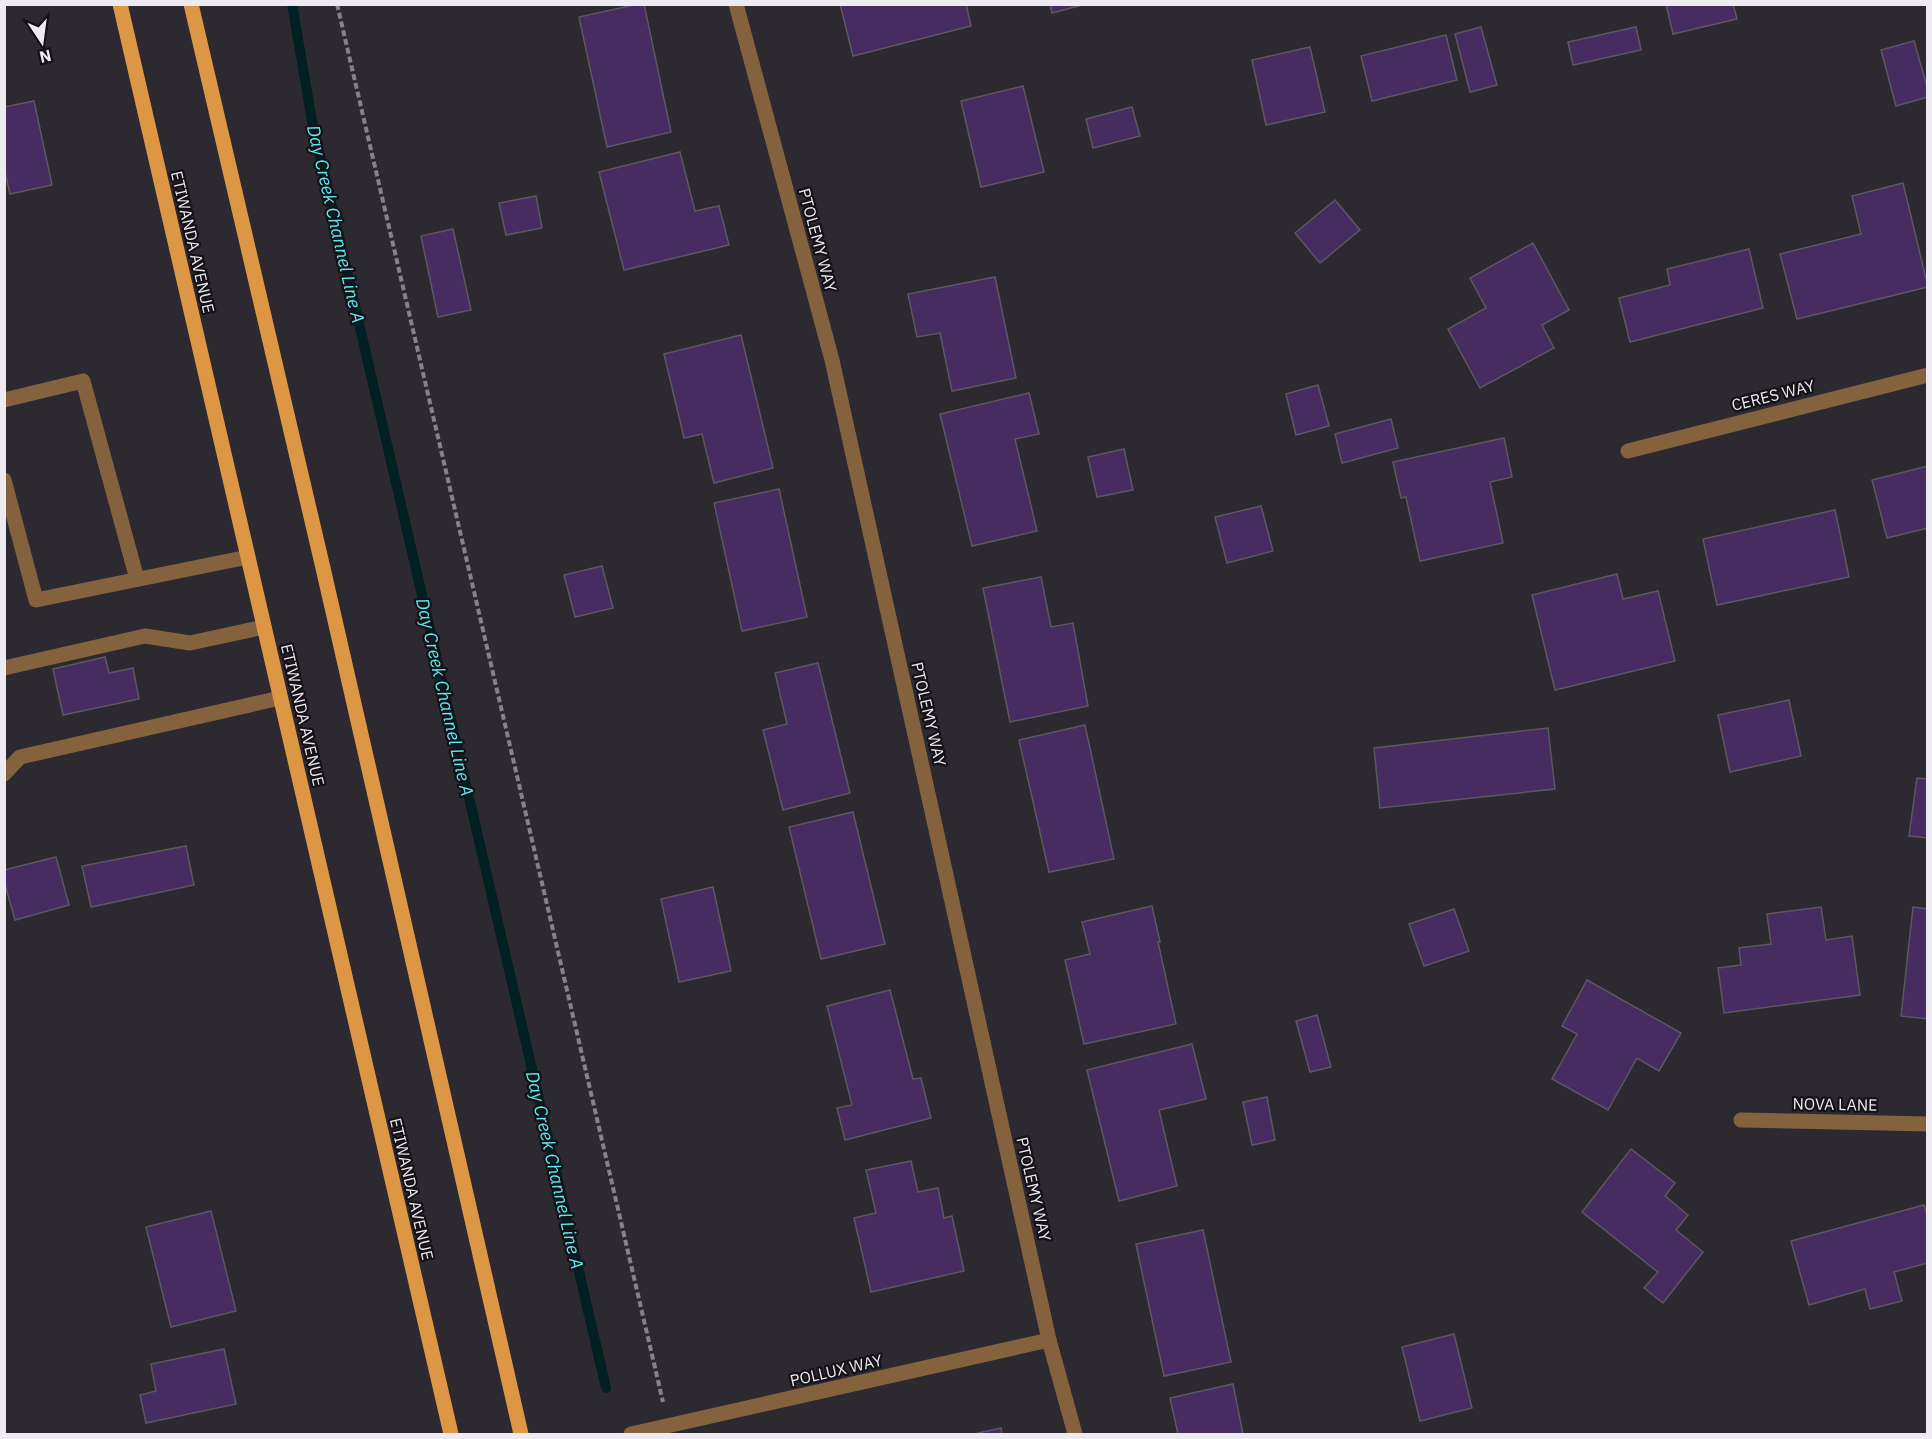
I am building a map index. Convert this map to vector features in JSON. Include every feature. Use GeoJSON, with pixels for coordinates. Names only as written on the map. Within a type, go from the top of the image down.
{"type":"FeatureCollection","features":[{"type":"Feature","properties":{"kind":"main road","name":"ETIWANDA AVENUE"},"geometry":{"type":"LineString","coordinates":[[120,4],[451,1434]]}},
{"type":"Feature","properties":{"kind":"main road"},"geometry":{"type":"LineString","coordinates":[[191,4],[521,1434]]}},
{"type":"Feature","properties":{"kind":"street","name":"PTOLEMY WAY"},"geometry":{"type":"LineString","coordinates":[[736,4],[832,360],[1049,1340],[1075,1434]]}},
{"type":"Feature","properties":{"kind":"street","name":"CERES WAY"},"geometry":{"type":"LineString","coordinates":[[1628,451],[1928,375]]}},
{"type":"Feature","properties":{"kind":"street"},"geometry":{"type":"LineString","coordinates":[[4,400],[83,381],[137,579]]}},
{"type":"Feature","properties":{"kind":"street"},"geometry":{"type":"LineString","coordinates":[[4,480],[36,600],[248,557]]}},
{"type":"Feature","properties":{"kind":"street"},"geometry":{"type":"LineString","coordinates":[[4,668],[145,636],[190,643],[264,627]]}},
{"type":"Feature","properties":{"kind":"street"},"geometry":{"type":"LineString","coordinates":[[4,774],[20,757],[280,698]]}},
{"type":"Feature","properties":{"kind":"street","name":"NOVA LANE"},"geometry":{"type":"LineString","coordinates":[[1741,1120],[1928,1124]]}},
{"type":"Feature","properties":{"kind":"street","name":"POLLUX WAY"},"geometry":{"type":"LineString","coordinates":[[631,1434],[1049,1340]]}},
{"type":"Feature","properties":{"kind":"path"},"geometry":{"type":"LineString","coordinates":[[337,4],[669,1426]]}},
{"type":"Feature","properties":{"kind":"building"},"geometry":{"type":"Polygon","coordinates":[[[644,4],[671,132],[607,147],[579,17],[644,4]]]}},
{"type":"Feature","properties":{"kind":"building"},"geometry":{"type":"Polygon","coordinates":[[[840,4],[966,4],[971,26],[853,56],[840,4]]]}},
{"type":"Feature","properties":{"kind":"building"},"geometry":{"type":"Polygon","coordinates":[[[1050,4],[1086,4],[1052,13],[1050,4]]]}},
{"type":"Feature","properties":{"kind":"building"},"geometry":{"type":"Polygon","coordinates":[[[1666,4],[1733,4],[1737,19],[1673,34],[1666,4]]]}},
{"type":"Feature","properties":{"kind":"building"},"geometry":{"type":"Polygon","coordinates":[[[1481,27],[1497,85],[1470,92],[1455,34],[1481,27]]]}},
{"type":"Feature","properties":{"kind":"building"},"geometry":{"type":"Polygon","coordinates":[[[1636,27],[1641,50],[1573,65],[1568,42],[1636,27]]]}},
{"type":"Feature","properties":{"kind":"building"},"geometry":{"type":"Polygon","coordinates":[[[1446,35],[1457,80],[1372,101],[1361,56],[1446,35]]]}},
{"type":"Feature","properties":{"kind":"building"},"geometry":{"type":"Polygon","coordinates":[[[1914,41],[1928,97],[1896,106],[1881,50],[1914,41]]]}},
{"type":"Feature","properties":{"kind":"building"},"geometry":{"type":"Polygon","coordinates":[[[1310,47],[1325,112],[1266,125],[1252,60],[1310,47]]]}},
{"type":"Feature","properties":{"kind":"building"},"geometry":{"type":"Polygon","coordinates":[[[1023,86],[1044,172],[981,187],[961,101],[1023,86]]]}},
{"type":"Feature","properties":{"kind":"building"},"geometry":{"type":"Polygon","coordinates":[[[34,101],[52,185],[10,194],[4,168],[4,107],[34,101]]]}},
{"type":"Feature","properties":{"kind":"building"},"geometry":{"type":"Polygon","coordinates":[[[1132,107],[1140,136],[1093,148],[1086,119],[1132,107]]]}},
{"type":"Feature","properties":{"kind":"building"},"geometry":{"type":"Polygon","coordinates":[[[680,152],[695,211],[719,206],[729,245],[624,270],[599,172],[680,152]]]}},
{"type":"Feature","properties":{"kind":"building"},"geometry":{"type":"Polygon","coordinates":[[[1903,183],[1928,287],[1797,319],[1780,254],[1861,234],[1852,196],[1903,183]]]}},
{"type":"Feature","properties":{"kind":"building"},"geometry":{"type":"Polygon","coordinates":[[[536,196],[542,228],[506,235],[499,203],[536,196]]]}},
{"type":"Feature","properties":{"kind":"building"},"geometry":{"type":"Polygon","coordinates":[[[1335,200],[1360,230],[1320,263],[1295,233],[1335,200]]]}},
{"type":"Feature","properties":{"kind":"building"},"geometry":{"type":"Polygon","coordinates":[[[453,229],[471,310],[438,317],[421,236],[453,229]]]}},
{"type":"Feature","properties":{"kind":"building"},"geometry":{"type":"Polygon","coordinates":[[[1533,243],[1569,310],[1542,325],[1554,348],[1480,388],[1448,329],[1486,308],[1470,278],[1533,243]]]}},
{"type":"Feature","properties":{"kind":"building"},"geometry":{"type":"Polygon","coordinates":[[[1749,249],[1763,308],[1630,342],[1619,298],[1670,285],[1667,269],[1749,249]]]}},
{"type":"Feature","properties":{"kind":"building"},"geometry":{"type":"Polygon","coordinates":[[[995,277],[1016,378],[952,391],[940,333],[917,337],[908,294],[995,277]]]}},
{"type":"Feature","properties":{"kind":"building"},"geometry":{"type":"Polygon","coordinates":[[[741,335],[773,468],[714,483],[702,434],[684,438],[664,354],[741,335]]]}},
{"type":"Feature","properties":{"kind":"building"},"geometry":{"type":"Polygon","coordinates":[[[1318,385],[1329,426],[1296,435],[1286,394],[1318,385]]]}},
{"type":"Feature","properties":{"kind":"building"},"geometry":{"type":"Polygon","coordinates":[[[1029,393],[1039,434],[1015,439],[1037,531],[972,546],[940,414],[1029,393]]]}},
{"type":"Feature","properties":{"kind":"building"},"geometry":{"type":"Polygon","coordinates":[[[1391,419],[1398,448],[1342,463],[1335,434],[1391,419]]]}},
{"type":"Feature","properties":{"kind":"building"},"geometry":{"type":"Polygon","coordinates":[[[1504,438],[1512,477],[1490,482],[1503,543],[1420,561],[1406,497],[1401,498],[1393,462],[1504,438]]]}},
{"type":"Feature","properties":{"kind":"building"},"geometry":{"type":"Polygon","coordinates":[[[1124,449],[1133,490],[1097,497],[1088,457],[1124,449]]]}},
{"type":"Feature","properties":{"kind":"building"},"geometry":{"type":"Polygon","coordinates":[[[1928,466],[1928,528],[1887,538],[1872,480],[1928,466]]]}},
{"type":"Feature","properties":{"kind":"building"},"geometry":{"type":"Polygon","coordinates":[[[779,489],[807,617],[742,631],[714,503],[779,489]]]}},
{"type":"Feature","properties":{"kind":"building"},"geometry":{"type":"Polygon","coordinates":[[[1261,506],[1273,551],[1227,563],[1215,517],[1261,506]]]}},
{"type":"Feature","properties":{"kind":"building"},"geometry":{"type":"Polygon","coordinates":[[[1835,510],[1849,577],[1717,605],[1703,539],[1835,510]]]}},
{"type":"Feature","properties":{"kind":"building"},"geometry":{"type":"Polygon","coordinates":[[[602,566],[613,608],[575,617],[564,575],[602,566]]]}},
{"type":"Feature","properties":{"kind":"building"},"geometry":{"type":"Polygon","coordinates":[[[1617,574],[1623,599],[1658,591],[1675,661],[1555,690],[1532,595],[1617,574]]]}},
{"type":"Feature","properties":{"kind":"building"},"geometry":{"type":"Polygon","coordinates":[[[1041,577],[1051,627],[1073,623],[1088,706],[1010,722],[983,588],[1041,577]]]}},
{"type":"Feature","properties":{"kind":"building"},"geometry":{"type":"Polygon","coordinates":[[[105,657],[109,673],[133,668],[139,699],[63,715],[53,669],[105,657]]]}},
{"type":"Feature","properties":{"kind":"building"},"geometry":{"type":"Polygon","coordinates":[[[818,663],[850,793],[783,810],[763,730],[787,724],[775,673],[818,663]]]}},
{"type":"Feature","properties":{"kind":"building"},"geometry":{"type":"Polygon","coordinates":[[[1789,700],[1801,756],[1730,772],[1718,715],[1789,700]]]}},
{"type":"Feature","properties":{"kind":"building"},"geometry":{"type":"Polygon","coordinates":[[[1085,725],[1114,859],[1049,872],[1019,740],[1085,725]]]}},
{"type":"Feature","properties":{"kind":"building"},"geometry":{"type":"Polygon","coordinates":[[[1548,728],[1555,789],[1380,808],[1374,748],[1548,728]]]}},
{"type":"Feature","properties":{"kind":"building"},"geometry":{"type":"Polygon","coordinates":[[[1917,778],[1928,779],[1928,838],[1909,836],[1917,778]]]}},
{"type":"Feature","properties":{"kind":"building"},"geometry":{"type":"Polygon","coordinates":[[[853,812],[885,944],[821,959],[789,827],[853,812]]]}},
{"type":"Feature","properties":{"kind":"building"},"geometry":{"type":"Polygon","coordinates":[[[186,846],[194,885],[91,907],[82,866],[186,846]]]}},
{"type":"Feature","properties":{"kind":"building"},"geometry":{"type":"Polygon","coordinates":[[[56,857],[69,905],[15,920],[4,881],[4,870],[56,857]]]}},
{"type":"Feature","properties":{"kind":"building"},"geometry":{"type":"Polygon","coordinates":[[[713,887],[731,971],[679,982],[661,899],[713,887]]]}},
{"type":"Feature","properties":{"kind":"building"},"geometry":{"type":"Polygon","coordinates":[[[1152,906],[1176,1024],[1084,1044],[1065,960],[1090,954],[1082,922],[1152,906]]]}},
{"type":"Feature","properties":{"kind":"building"},"geometry":{"type":"Polygon","coordinates":[[[1821,907],[1826,940],[1852,936],[1860,995],[1724,1013],[1718,968],[1741,965],[1739,948],[1771,944],[1767,914],[1821,907]]]}},
{"type":"Feature","properties":{"kind":"building"},"geometry":{"type":"Polygon","coordinates":[[[1913,907],[1928,909],[1928,1019],[1901,1016],[1913,907]]]}},
{"type":"Feature","properties":{"kind":"building"},"geometry":{"type":"Polygon","coordinates":[[[1454,909],[1469,951],[1424,966],[1409,924],[1454,909]]]}},
{"type":"Feature","properties":{"kind":"building"},"geometry":{"type":"Polygon","coordinates":[[[1587,980],[1681,1033],[1659,1071],[1637,1058],[1608,1110],[1552,1079],[1577,1034],[1562,1026],[1587,980]]]}},
{"type":"Feature","properties":{"kind":"building"},"geometry":{"type":"Polygon","coordinates":[[[890,990],[913,1079],[921,1078],[931,1118],[845,1140],[837,1108],[852,1105],[827,1006],[890,990]]]}},
{"type":"Feature","properties":{"kind":"building"},"geometry":{"type":"Polygon","coordinates":[[[1317,1015],[1331,1067],[1310,1072],[1296,1021],[1317,1015]]]}},
{"type":"Feature","properties":{"kind":"building"},"geometry":{"type":"Polygon","coordinates":[[[1192,1044],[1206,1099],[1159,1110],[1177,1186],[1119,1201],[1087,1070],[1192,1044]]]}},
{"type":"Feature","properties":{"kind":"building"},"geometry":{"type":"Polygon","coordinates":[[[1267,1097],[1275,1140],[1252,1145],[1243,1102],[1267,1097]]]}},
{"type":"Feature","properties":{"kind":"building"},"geometry":{"type":"Polygon","coordinates":[[[1631,1149],[1675,1183],[1665,1196],[1688,1215],[1676,1230],[1703,1252],[1663,1303],[1644,1288],[1658,1272],[1582,1212],[1631,1149]]]}},
{"type":"Feature","properties":{"kind":"building"},"geometry":{"type":"Polygon","coordinates":[[[911,1161],[918,1192],[938,1188],[944,1218],[952,1216],[964,1271],[871,1292],[854,1218],[876,1213],[866,1170],[911,1161]]]}},
{"type":"Feature","properties":{"kind":"building"},"geometry":{"type":"Polygon","coordinates":[[[1924,1205],[1928,1218],[1928,1263],[1894,1272],[1902,1301],[1870,1309],[1865,1289],[1809,1305],[1791,1241],[1924,1205]]]}},
{"type":"Feature","properties":{"kind":"building"},"geometry":{"type":"Polygon","coordinates":[[[211,1211],[236,1311],[171,1327],[146,1227],[211,1211]]]}},
{"type":"Feature","properties":{"kind":"building"},"geometry":{"type":"Polygon","coordinates":[[[1203,1230],[1231,1362],[1164,1376],[1136,1244],[1203,1230]]]}},
{"type":"Feature","properties":{"kind":"building"},"geometry":{"type":"Polygon","coordinates":[[[1454,1334],[1472,1408],[1420,1421],[1402,1347],[1454,1334]]]}},
{"type":"Feature","properties":{"kind":"building"},"geometry":{"type":"Polygon","coordinates":[[[224,1349],[236,1404],[146,1423],[140,1395],[156,1391],[151,1364],[224,1349]]]}},
{"type":"Feature","properties":{"kind":"building"},"geometry":{"type":"Polygon","coordinates":[[[1233,1384],[1243,1434],[1178,1434],[1170,1398],[1233,1384]]]}},
{"type":"Feature","properties":{"kind":"building"},"geometry":{"type":"Polygon","coordinates":[[[1001,1428],[1002,1434],[974,1434],[1001,1428]]]}},
{"type":"Feature","properties":{"kind":"waterway","name":"Day Creek Channel Line A"},"geometry":{"type":"LineString","coordinates":[[292,4],[312,121],[606,1388]]}}]}
